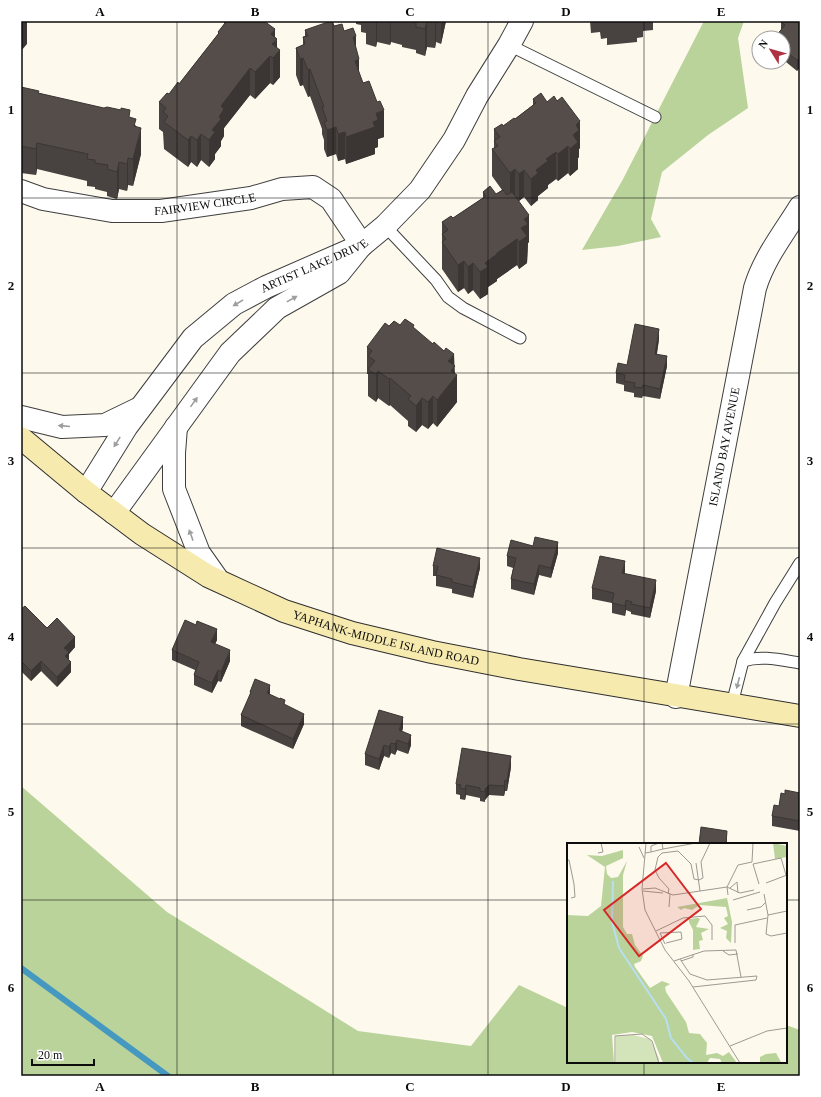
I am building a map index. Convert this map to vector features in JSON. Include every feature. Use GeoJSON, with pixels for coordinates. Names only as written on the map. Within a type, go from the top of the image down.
{"type":"FeatureCollection","features":[{"type":"Feature","properties":{"kind":"main road","name":"YAPHANK-MIDDLE ISLAND ROAD"},"geometry":{"type":"LineString","coordinates":[[21,438],[86,492],[142,534],[208,576],[284,611],[352,633],[432,652],[519,670],[732,704],[762,711],[800,716]]}},
{"type":"Feature","properties":{"kind":"street","name":"ARTIST LAKE DRIVE"},"geometry":{"type":"LineString","coordinates":[[86,492],[127,426],[193,338],[234,304],[266,287],[362,245],[385,226],[420,190],[454,140],[477,96],[510,45],[522,21]]}},
{"type":"Feature","properties":{"kind":"street","name":"FAIRVIEW CIRCLE"},"geometry":{"type":"LineString","coordinates":[[21,191],[43,200],[112,211],[161,211],[251,198],[282,189],[313,188],[331,199],[362,245]]}},
{"type":"Feature","properties":{"kind":"street","name":"ISLAND BAY AVENUE"},"geometry":{"type":"LineString","coordinates":[[676,696],[755,288],[759,273],[800,207]]}},
{"type":"Feature","properties":{"kind":"street"},"geometry":{"type":"LineString","coordinates":[[114,513],[230,353],[277,308],[339,273],[362,245]]}},
{"type":"Feature","properties":{"kind":"street"},"geometry":{"type":"LineString","coordinates":[[21,417],[62,427],[105,425],[140,408]]}},
{"type":"Feature","properties":{"kind":"street"},"geometry":{"type":"LineString","coordinates":[[176,427],[174,489],[199,553],[218,580]]}},
{"type":"Feature","properties":{"kind":"lane"},"geometry":{"type":"LineString","coordinates":[[510,45],[655,116]]}},
{"type":"Feature","properties":{"kind":"lane"},"geometry":{"type":"LineString","coordinates":[[385,226],[436,280],[448,297],[463,308],[520,338]]}},
{"type":"Feature","properties":{"kind":"lane"},"geometry":{"type":"LineString","coordinates":[[732,704],[743,661],[800,563]]}},
{"type":"Feature","properties":{"kind":"lane"},"geometry":{"type":"LineString","coordinates":[[743,661],[753,658],[778,659],[800,664]]}},
{"type":"Feature","properties":{"kind":"green space"},"geometry":{"type":"Polygon","coordinates":[[[704,21],[744,21],[738,38],[748,108],[708,135],[662,172],[651,219],[661,237],[618,246],[582,250],[622,181],[704,21]]]}},
{"type":"Feature","properties":{"kind":"green space"},"geometry":{"type":"Polygon","coordinates":[[[21,786],[167,912],[358,1031],[471,1046],[519,985],[567,1008],[567,1063],[787,1063],[787,1025],[800,1030],[800,1076],[21,1076],[21,786]]]}},
{"type":"Feature","properties":{"kind":"building"},"geometry":{"type":"Polygon","coordinates":[[[225,21],[264,21],[275,29],[271,34],[277,39],[272,44],[280,50],[273,58],[270,56],[255,72],[250,68],[221,106],[224,109],[219,117],[221,119],[212,130],[215,132],[209,140],[201,134],[197,140],[191,136],[188,140],[164,122],[168,116],[163,112],[166,108],[159,102],[167,93],[169,94],[178,82],[179,84],[219,33],[218,32],[226,22],[225,21]]]}},
{"type":"Feature","properties":{"kind":"building"},"geometry":{"type":"Polygon","coordinates":[[[331,21],[334,26],[342,24],[344,31],[353,28],[356,36],[353,37],[359,59],[355,61],[363,83],[369,81],[377,102],[380,101],[384,110],[376,113],[378,120],[373,122],[375,127],[346,137],[345,132],[338,134],[336,127],[327,130],[324,122],[327,121],[322,107],[324,107],[310,69],[308,70],[303,58],[300,59],[296,48],[305,44],[303,37],[308,36],[305,30],[331,21]]]}},
{"type":"Feature","properties":{"kind":"building"},"geometry":{"type":"Polygon","coordinates":[[[405,21],[427,21],[425,29],[416,27],[416,23],[405,21]]]}},
{"type":"Feature","properties":{"kind":"building"},"geometry":{"type":"Polygon","coordinates":[[[800,21],[800,57],[797,60],[791,56],[791,30],[781,30],[785,25],[781,22],[800,21]]]}},
{"type":"Feature","properties":{"kind":"building"},"geometry":{"type":"Polygon","coordinates":[[[21,87],[39,91],[38,93],[104,108],[107,107],[121,110],[121,108],[130,110],[129,117],[136,119],[134,126],[141,128],[133,159],[128,158],[127,164],[119,162],[117,172],[107,169],[108,165],[95,163],[95,160],[87,159],[88,154],[37,143],[36,149],[21,146],[21,87]]]}},
{"type":"Feature","properties":{"kind":"building"},"geometry":{"type":"Polygon","coordinates":[[[541,93],[547,102],[554,96],[557,101],[562,97],[580,121],[576,125],[579,130],[573,135],[578,142],[570,149],[568,146],[558,154],[556,152],[546,159],[548,161],[536,170],[538,173],[531,179],[524,170],[519,174],[515,169],[510,173],[492,149],[498,146],[494,141],[500,137],[494,129],[502,124],[503,126],[514,118],[515,119],[536,103],[533,99],[541,93]]]}},
{"type":"Feature","properties":{"kind":"building"},"geometry":{"type":"Polygon","coordinates":[[[490,186],[496,194],[503,190],[507,195],[512,192],[529,215],[524,219],[528,224],[521,228],[527,236],[519,242],[517,239],[497,253],[485,263],[488,267],[480,272],[473,263],[468,267],[464,261],[458,265],[442,242],[446,239],[442,234],[448,230],[442,222],[451,216],[453,218],[486,196],[483,192],[490,186]]]}},
{"type":"Feature","properties":{"kind":"building"},"geometry":{"type":"Polygon","coordinates":[[[405,319],[414,325],[413,327],[433,344],[434,342],[444,351],[446,348],[454,354],[448,361],[455,366],[451,371],[457,375],[437,400],[433,396],[428,402],[422,398],[416,406],[408,399],[411,396],[390,378],[389,379],[378,371],[376,375],[368,369],[375,361],[368,356],[372,351],[367,347],[385,323],[389,326],[394,321],[400,325],[405,319]]]}},
{"type":"Feature","properties":{"kind":"building"},"geometry":{"type":"Polygon","coordinates":[[[635,324],[659,329],[655,354],[667,356],[660,389],[643,385],[642,388],[634,387],[635,383],[624,381],[625,375],[616,373],[618,363],[627,365],[635,324]]]}},
{"type":"Feature","properties":{"kind":"building"},"geometry":{"type":"Polygon","coordinates":[[[535,537],[558,542],[551,568],[539,565],[534,584],[511,579],[516,558],[507,556],[511,540],[533,546],[535,537]]]}},
{"type":"Feature","properties":{"kind":"building"},"geometry":{"type":"Polygon","coordinates":[[[437,548],[480,558],[473,587],[452,582],[452,579],[436,575],[438,566],[433,566],[437,548]]]}},
{"type":"Feature","properties":{"kind":"building"},"geometry":{"type":"Polygon","coordinates":[[[600,556],[625,561],[622,573],[656,580],[650,608],[631,604],[632,602],[626,600],[625,606],[612,603],[614,593],[592,588],[600,556]]]}},
{"type":"Feature","properties":{"kind":"building"},"geometry":{"type":"Polygon","coordinates":[[[25,606],[47,628],[57,618],[75,637],[64,648],[69,652],[65,656],[71,662],[57,677],[41,661],[31,671],[21,661],[21,609],[25,606]]]}},
{"type":"Feature","properties":{"kind":"building"},"geometry":{"type":"Polygon","coordinates":[[[185,620],[196,625],[197,621],[217,629],[211,642],[230,650],[221,672],[218,670],[212,683],[194,675],[199,662],[172,650],[185,620]]]}},
{"type":"Feature","properties":{"kind":"building"},"geometry":{"type":"Polygon","coordinates":[[[255,679],[270,685],[267,693],[285,700],[284,704],[304,714],[293,739],[241,715],[255,679]]]}},
{"type":"Feature","properties":{"kind":"building"},"geometry":{"type":"Polygon","coordinates":[[[379,710],[403,717],[399,730],[411,735],[408,744],[397,740],[395,744],[391,743],[389,747],[384,745],[379,759],[365,754],[379,710]]]}},
{"type":"Feature","properties":{"kind":"building"},"geometry":{"type":"Polygon","coordinates":[[[462,748],[511,756],[507,781],[505,780],[504,786],[489,785],[485,789],[485,792],[480,791],[480,788],[466,785],[465,789],[460,788],[461,785],[456,784],[462,748]]]}},
{"type":"Feature","properties":{"kind":"building"},"geometry":{"type":"Polygon","coordinates":[[[785,790],[800,793],[800,821],[772,816],[774,805],[779,806],[781,793],[785,794],[785,790]]]}},
{"type":"Feature","properties":{"kind":"building"},"geometry":{"type":"Polygon","coordinates":[[[701,827],[727,831],[726,843],[699,843],[701,827]]]}},
{"type":"Feature","properties":{"kind":"waterway"},"geometry":{"type":"LineString","coordinates":[[21,968],[168,1076]]}}]}
